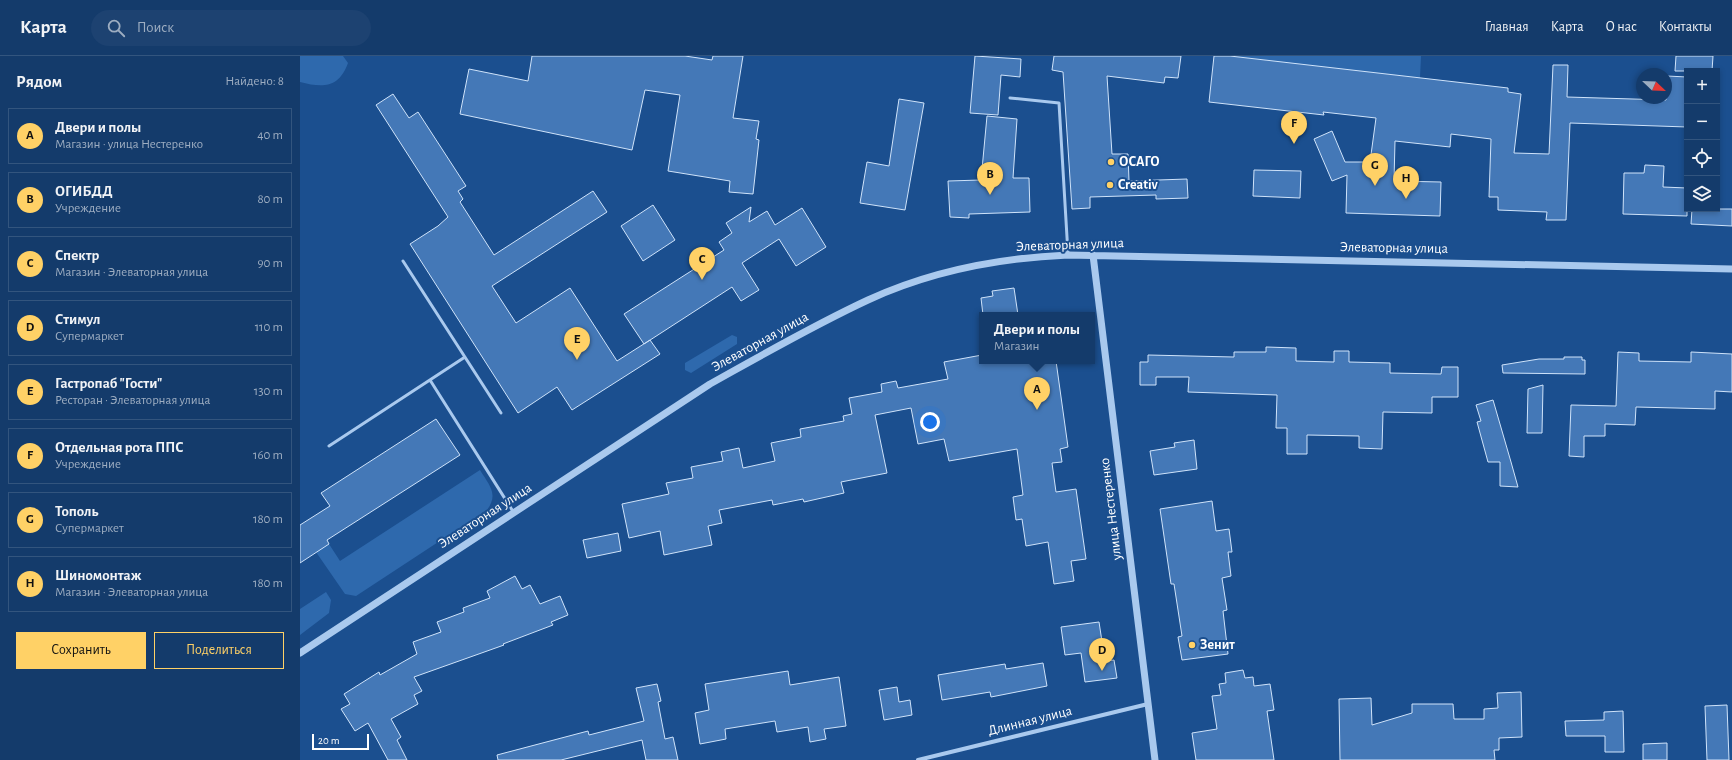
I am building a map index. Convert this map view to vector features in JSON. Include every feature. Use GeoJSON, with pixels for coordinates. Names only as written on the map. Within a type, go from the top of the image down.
{"type":"FeatureCollection","features":[{"type":"Feature","properties":{"kind":"street","name":"Элеваторная улица"},"geometry":{"type":"LineString","coordinates":[[300,653],[710,384],[761,355],[869,299],[942,273],[1015,259],[1068,255],[1732,270]]}},
{"type":"Feature","properties":{"kind":"street","name":"улица Нестеренко"},"geometry":{"type":"LineString","coordinates":[[1093,255],[1155,760]]}},
{"type":"Feature","properties":{"kind":"street","name":"Длинная улица"},"geometry":{"type":"LineString","coordinates":[[918,760],[1148,704]]}},
{"type":"Feature","properties":{"kind":"lane"},"geometry":{"type":"LineString","coordinates":[[1010,98],[1059,103],[1068,255]]}},
{"type":"Feature","properties":{"kind":"lane"},"geometry":{"type":"LineString","coordinates":[[403,261],[501,412]]}},
{"type":"Feature","properties":{"kind":"lane"},"geometry":{"type":"LineString","coordinates":[[329,446],[465,357]]}},
{"type":"Feature","properties":{"kind":"lane"},"geometry":{"type":"LineString","coordinates":[[430,380],[514,513]]}},
{"type":"Feature","properties":{"kind":"shaded area"},"geometry":{"type":"Polygon","coordinates":[[[300,56],[343,56],[348,63],[340,77],[335,82],[323,85],[308,84],[300,82],[300,56]]]}},
{"type":"Feature","properties":{"kind":"shaded area"},"geometry":{"type":"Polygon","coordinates":[[[1230,56],[1421,56],[1420,78],[1230,56]]]}},
{"type":"Feature","properties":{"kind":"shaded area"},"geometry":{"type":"Polygon","coordinates":[[[732,335],[737,337],[737,344],[691,373],[685,370],[685,363],[732,335]]]}},
{"type":"Feature","properties":{"kind":"shaded area"},"geometry":{"type":"Polygon","coordinates":[[[480,470],[489,485],[492,494],[491,504],[487,510],[356,596],[345,594],[316,552],[329,544],[340,561],[480,470]]]}},
{"type":"Feature","properties":{"kind":"shaded area"},"geometry":{"type":"Polygon","coordinates":[[[326,592],[331,600],[329,613],[300,635],[300,609],[326,592]]]}},
{"type":"Feature","properties":{"kind":"building"},"geometry":{"type":"Polygon","coordinates":[[[532,56],[685,56],[712,60],[713,56],[743,56],[733,118],[759,121],[756,139],[759,140],[753,194],[729,192],[730,181],[668,171],[680,95],[645,90],[632,150],[460,114],[469,69],[528,81],[532,56]]]}},
{"type":"Feature","properties":{"kind":"building"},"geometry":{"type":"Polygon","coordinates":[[[975,56],[1021,59],[1020,77],[1001,75],[998,115],[970,113],[975,56]]]}},
{"type":"Feature","properties":{"kind":"building"},"geometry":{"type":"Polygon","coordinates":[[[1054,56],[1181,56],[1178,78],[1165,77],[1164,83],[1107,76],[1112,154],[1128,154],[1129,181],[1187,179],[1188,198],[1156,199],[1156,195],[1090,197],[1090,208],[1072,209],[1063,72],[1052,70],[1054,56]]]}},
{"type":"Feature","properties":{"kind":"building"},"geometry":{"type":"Polygon","coordinates":[[[1214,56],[1230,56],[1508,88],[1508,92],[1521,94],[1514,153],[1549,154],[1553,65],[1568,65],[1567,97],[1636,99],[1636,104],[1672,104],[1672,76],[1684,77],[1684,127],[1570,123],[1566,220],[1546,220],[1547,212],[1498,210],[1498,197],[1489,197],[1491,139],[1451,134],[1450,147],[1395,141],[1394,181],[1441,182],[1440,216],[1346,213],[1347,175],[1332,181],[1314,139],[1332,131],[1345,162],[1370,162],[1376,118],[1323,112],[1324,115],[1209,102],[1214,56]]]}},
{"type":"Feature","properties":{"kind":"building"},"geometry":{"type":"Polygon","coordinates":[[[1676,56],[1713,56],[1712,68],[1684,68],[1684,71],[1675,71],[1676,56]]]}},
{"type":"Feature","properties":{"kind":"building"},"geometry":{"type":"Polygon","coordinates":[[[393,94],[409,118],[418,112],[466,186],[458,191],[463,199],[460,202],[494,255],[593,191],[607,212],[492,286],[516,323],[570,288],[617,361],[650,340],[660,354],[572,410],[557,387],[518,413],[410,244],[438,226],[448,217],[376,105],[393,94]]]}},
{"type":"Feature","properties":{"kind":"building"},"geometry":{"type":"Polygon","coordinates":[[[899,99],[924,103],[905,210],[860,203],[867,162],[889,166],[899,99]]]}},
{"type":"Feature","properties":{"kind":"building"},"geometry":{"type":"Polygon","coordinates":[[[987,116],[1017,119],[1013,178],[1029,178],[1030,212],[969,214],[969,218],[950,217],[948,181],[981,180],[987,116]]]}},
{"type":"Feature","properties":{"kind":"building"},"geometry":{"type":"Polygon","coordinates":[[[1645,165],[1664,166],[1663,187],[1684,188],[1684,212],[1687,212],[1687,216],[1623,214],[1624,173],[1644,173],[1645,165]]]}},
{"type":"Feature","properties":{"kind":"building"},"geometry":{"type":"Polygon","coordinates":[[[1254,170],[1301,171],[1300,198],[1253,196],[1254,170]]]}},
{"type":"Feature","properties":{"kind":"building"},"geometry":{"type":"Polygon","coordinates":[[[653,205],[675,240],[643,261],[621,226],[653,205]]]}},
{"type":"Feature","properties":{"kind":"building"},"geometry":{"type":"Polygon","coordinates":[[[751,207],[749,222],[767,211],[775,225],[802,208],[826,247],[796,266],[779,239],[742,263],[759,290],[741,301],[732,287],[644,344],[624,314],[724,250],[719,242],[732,233],[726,223],[751,207]]]}},
{"type":"Feature","properties":{"kind":"building"},"geometry":{"type":"Polygon","coordinates":[[[1720,209],[1732,209],[1732,226],[1691,224],[1692,212],[1720,212],[1720,209]]]}},
{"type":"Feature","properties":{"kind":"building"},"geometry":{"type":"Polygon","coordinates":[[[1014,288],[1018,312],[983,312],[981,298],[993,296],[992,291],[1014,288]]]}},
{"type":"Feature","properties":{"kind":"building"},"geometry":{"type":"Polygon","coordinates":[[[1266,347],[1296,348],[1296,361],[1334,362],[1334,351],[1349,351],[1349,362],[1390,363],[1390,373],[1441,374],[1442,367],[1458,367],[1458,397],[1432,397],[1432,413],[1383,412],[1382,449],[1359,448],[1359,436],[1307,435],[1307,454],[1287,454],[1287,428],[1276,428],[1277,395],[1188,392],[1189,377],[1156,377],[1156,385],[1140,385],[1140,362],[1148,362],[1148,355],[1234,357],[1234,352],[1266,352],[1266,347]]]}},
{"type":"Feature","properties":{"kind":"building"},"geometry":{"type":"Polygon","coordinates":[[[1618,352],[1639,353],[1639,361],[1691,362],[1691,352],[1732,354],[1732,392],[1715,391],[1715,409],[1636,407],[1635,425],[1605,424],[1605,436],[1584,436],[1584,457],[1569,456],[1571,405],[1616,406],[1618,352]]]}},
{"type":"Feature","properties":{"kind":"building"},"geometry":{"type":"Polygon","coordinates":[[[979,356],[979,364],[1056,364],[1068,447],[1060,449],[1062,462],[1052,463],[1056,492],[1076,489],[1086,559],[1071,561],[1074,581],[1054,584],[1048,542],[1026,546],[1022,519],[1016,520],[1013,497],[1023,495],[1017,449],[949,461],[944,439],[918,444],[911,408],[875,415],[887,473],[841,482],[844,493],[804,502],[803,499],[773,505],[772,500],[719,510],[722,523],[708,526],[712,545],[664,555],[660,531],[629,538],[622,504],[669,494],[666,483],[693,478],[691,467],[723,461],[721,452],[739,448],[743,468],[775,461],[771,443],[801,437],[800,429],[844,421],[843,416],[852,414],[849,398],[882,392],[881,384],[896,381],[898,388],[948,379],[944,362],[979,356]]]}},
{"type":"Feature","properties":{"kind":"building"},"geometry":{"type":"Polygon","coordinates":[[[1564,357],[1582,357],[1582,360],[1585,360],[1585,374],[1503,373],[1502,365],[1539,359],[1564,359],[1564,357]]]}},
{"type":"Feature","properties":{"kind":"building"},"geometry":{"type":"Polygon","coordinates":[[[1543,385],[1542,433],[1527,433],[1528,389],[1543,385]]]}},
{"type":"Feature","properties":{"kind":"building"},"geometry":{"type":"Polygon","coordinates":[[[1493,400],[1518,487],[1500,486],[1500,462],[1488,462],[1477,422],[1481,421],[1476,405],[1493,400]]]}},
{"type":"Feature","properties":{"kind":"building"},"geometry":{"type":"Polygon","coordinates":[[[436,419],[460,455],[327,540],[329,544],[300,563],[300,525],[330,506],[321,493],[436,419]]]}},
{"type":"Feature","properties":{"kind":"building"},"geometry":{"type":"Polygon","coordinates":[[[1194,440],[1197,469],[1154,475],[1150,451],[1175,447],[1174,443],[1194,440]]]}},
{"type":"Feature","properties":{"kind":"building"},"geometry":{"type":"Polygon","coordinates":[[[1212,501],[1216,531],[1229,529],[1232,552],[1228,552],[1231,576],[1222,578],[1227,610],[1223,611],[1228,654],[1182,660],[1178,637],[1182,636],[1174,584],[1171,584],[1160,509],[1212,501]]]}},
{"type":"Feature","properties":{"kind":"building"},"geometry":{"type":"Polygon","coordinates":[[[618,533],[621,551],[587,558],[583,540],[618,533]]]}},
{"type":"Feature","properties":{"kind":"building"},"geometry":{"type":"Polygon","coordinates":[[[515,576],[522,589],[530,585],[540,604],[560,596],[568,615],[551,622],[553,625],[503,644],[504,645],[414,677],[422,691],[414,695],[418,704],[391,719],[401,737],[397,740],[407,760],[388,760],[368,723],[355,731],[341,709],[350,704],[344,694],[379,672],[380,675],[417,654],[413,642],[441,632],[437,622],[464,612],[463,608],[490,598],[487,591],[515,576]]]}},
{"type":"Feature","properties":{"kind":"building"},"geometry":{"type":"Polygon","coordinates":[[[1099,622],[1105,661],[1114,660],[1117,678],[1085,682],[1081,653],[1065,655],[1061,627],[1099,622]]]}},
{"type":"Feature","properties":{"kind":"building"},"geometry":{"type":"Polygon","coordinates":[[[1043,663],[1047,686],[991,697],[990,692],[942,700],[938,675],[1005,664],[1006,669],[1043,663]]]}},
{"type":"Feature","properties":{"kind":"building"},"geometry":{"type":"Polygon","coordinates":[[[1243,670],[1245,678],[1253,677],[1254,686],[1270,684],[1274,710],[1267,711],[1274,760],[1196,760],[1192,733],[1217,729],[1212,696],[1221,695],[1219,684],[1226,683],[1225,673],[1243,670]]]}},
{"type":"Feature","properties":{"kind":"building"},"geometry":{"type":"Polygon","coordinates":[[[788,671],[790,685],[839,677],[846,726],[824,729],[826,739],[810,742],[808,727],[777,732],[775,721],[725,729],[726,739],[700,744],[695,713],[709,710],[705,684],[788,671]]]}},
{"type":"Feature","properties":{"kind":"building"},"geometry":{"type":"Polygon","coordinates":[[[657,684],[661,701],[658,702],[665,739],[673,737],[678,760],[646,760],[642,740],[561,760],[498,760],[497,755],[588,731],[589,735],[644,721],[636,688],[657,684]]]}},
{"type":"Feature","properties":{"kind":"building"},"geometry":{"type":"Polygon","coordinates":[[[897,687],[899,702],[910,700],[912,715],[884,720],[879,690],[897,687]]]}},
{"type":"Feature","properties":{"kind":"building"},"geometry":{"type":"Polygon","coordinates":[[[1521,692],[1522,737],[1499,738],[1499,750],[1494,750],[1495,760],[1340,760],[1339,699],[1371,698],[1372,725],[1412,713],[1412,704],[1453,704],[1454,719],[1484,719],[1484,709],[1498,708],[1497,693],[1521,692]]]}},
{"type":"Feature","properties":{"kind":"building"},"geometry":{"type":"Polygon","coordinates":[[[1727,705],[1729,760],[1707,760],[1705,706],[1727,705]]]}},
{"type":"Feature","properties":{"kind":"building"},"geometry":{"type":"Polygon","coordinates":[[[1623,711],[1624,752],[1605,752],[1605,736],[1566,736],[1565,721],[1604,720],[1604,712],[1623,711]]]}},
{"type":"Feature","properties":{"kind":"building"},"geometry":{"type":"Polygon","coordinates":[[[1667,743],[1667,760],[1643,760],[1643,744],[1667,743]]]}},
{"type":"Feature","properties":{"kind":"place","name":"Отдельная рота ППС"},"geometry":{"type":"Point","coordinates":[1294,144]}},
{"type":"Feature","properties":{"kind":"place","name":"ОСАГО"},"geometry":{"type":"Point","coordinates":[1111,162]}},
{"type":"Feature","properties":{"kind":"place","name":"Creativ"},"geometry":{"type":"Point","coordinates":[1110,185]}},
{"type":"Feature","properties":{"kind":"place","name":"Тополь"},"geometry":{"type":"Point","coordinates":[1375,186]}},
{"type":"Feature","properties":{"kind":"place","name":"ОГИБДД"},"geometry":{"type":"Point","coordinates":[990,195]}},
{"type":"Feature","properties":{"kind":"place","name":"Шиномонтаж"},"geometry":{"type":"Point","coordinates":[1406,199]}},
{"type":"Feature","properties":{"kind":"place","name":"Спектр"},"geometry":{"type":"Point","coordinates":[702,280]}},
{"type":"Feature","properties":{"kind":"place","name":"Гастропаб \"Гости\""},"geometry":{"type":"Point","coordinates":[577,360]}},
{"type":"Feature","properties":{"kind":"place","name":"Двери и полы"},"geometry":{"type":"Point","coordinates":[1037,410]}},
{"type":"Feature","properties":{"kind":"place","name":"Зенит"},"geometry":{"type":"Point","coordinates":[1192,645]}},
{"type":"Feature","properties":{"kind":"place","name":"Стимул"},"geometry":{"type":"Point","coordinates":[1102,671]}}]}
